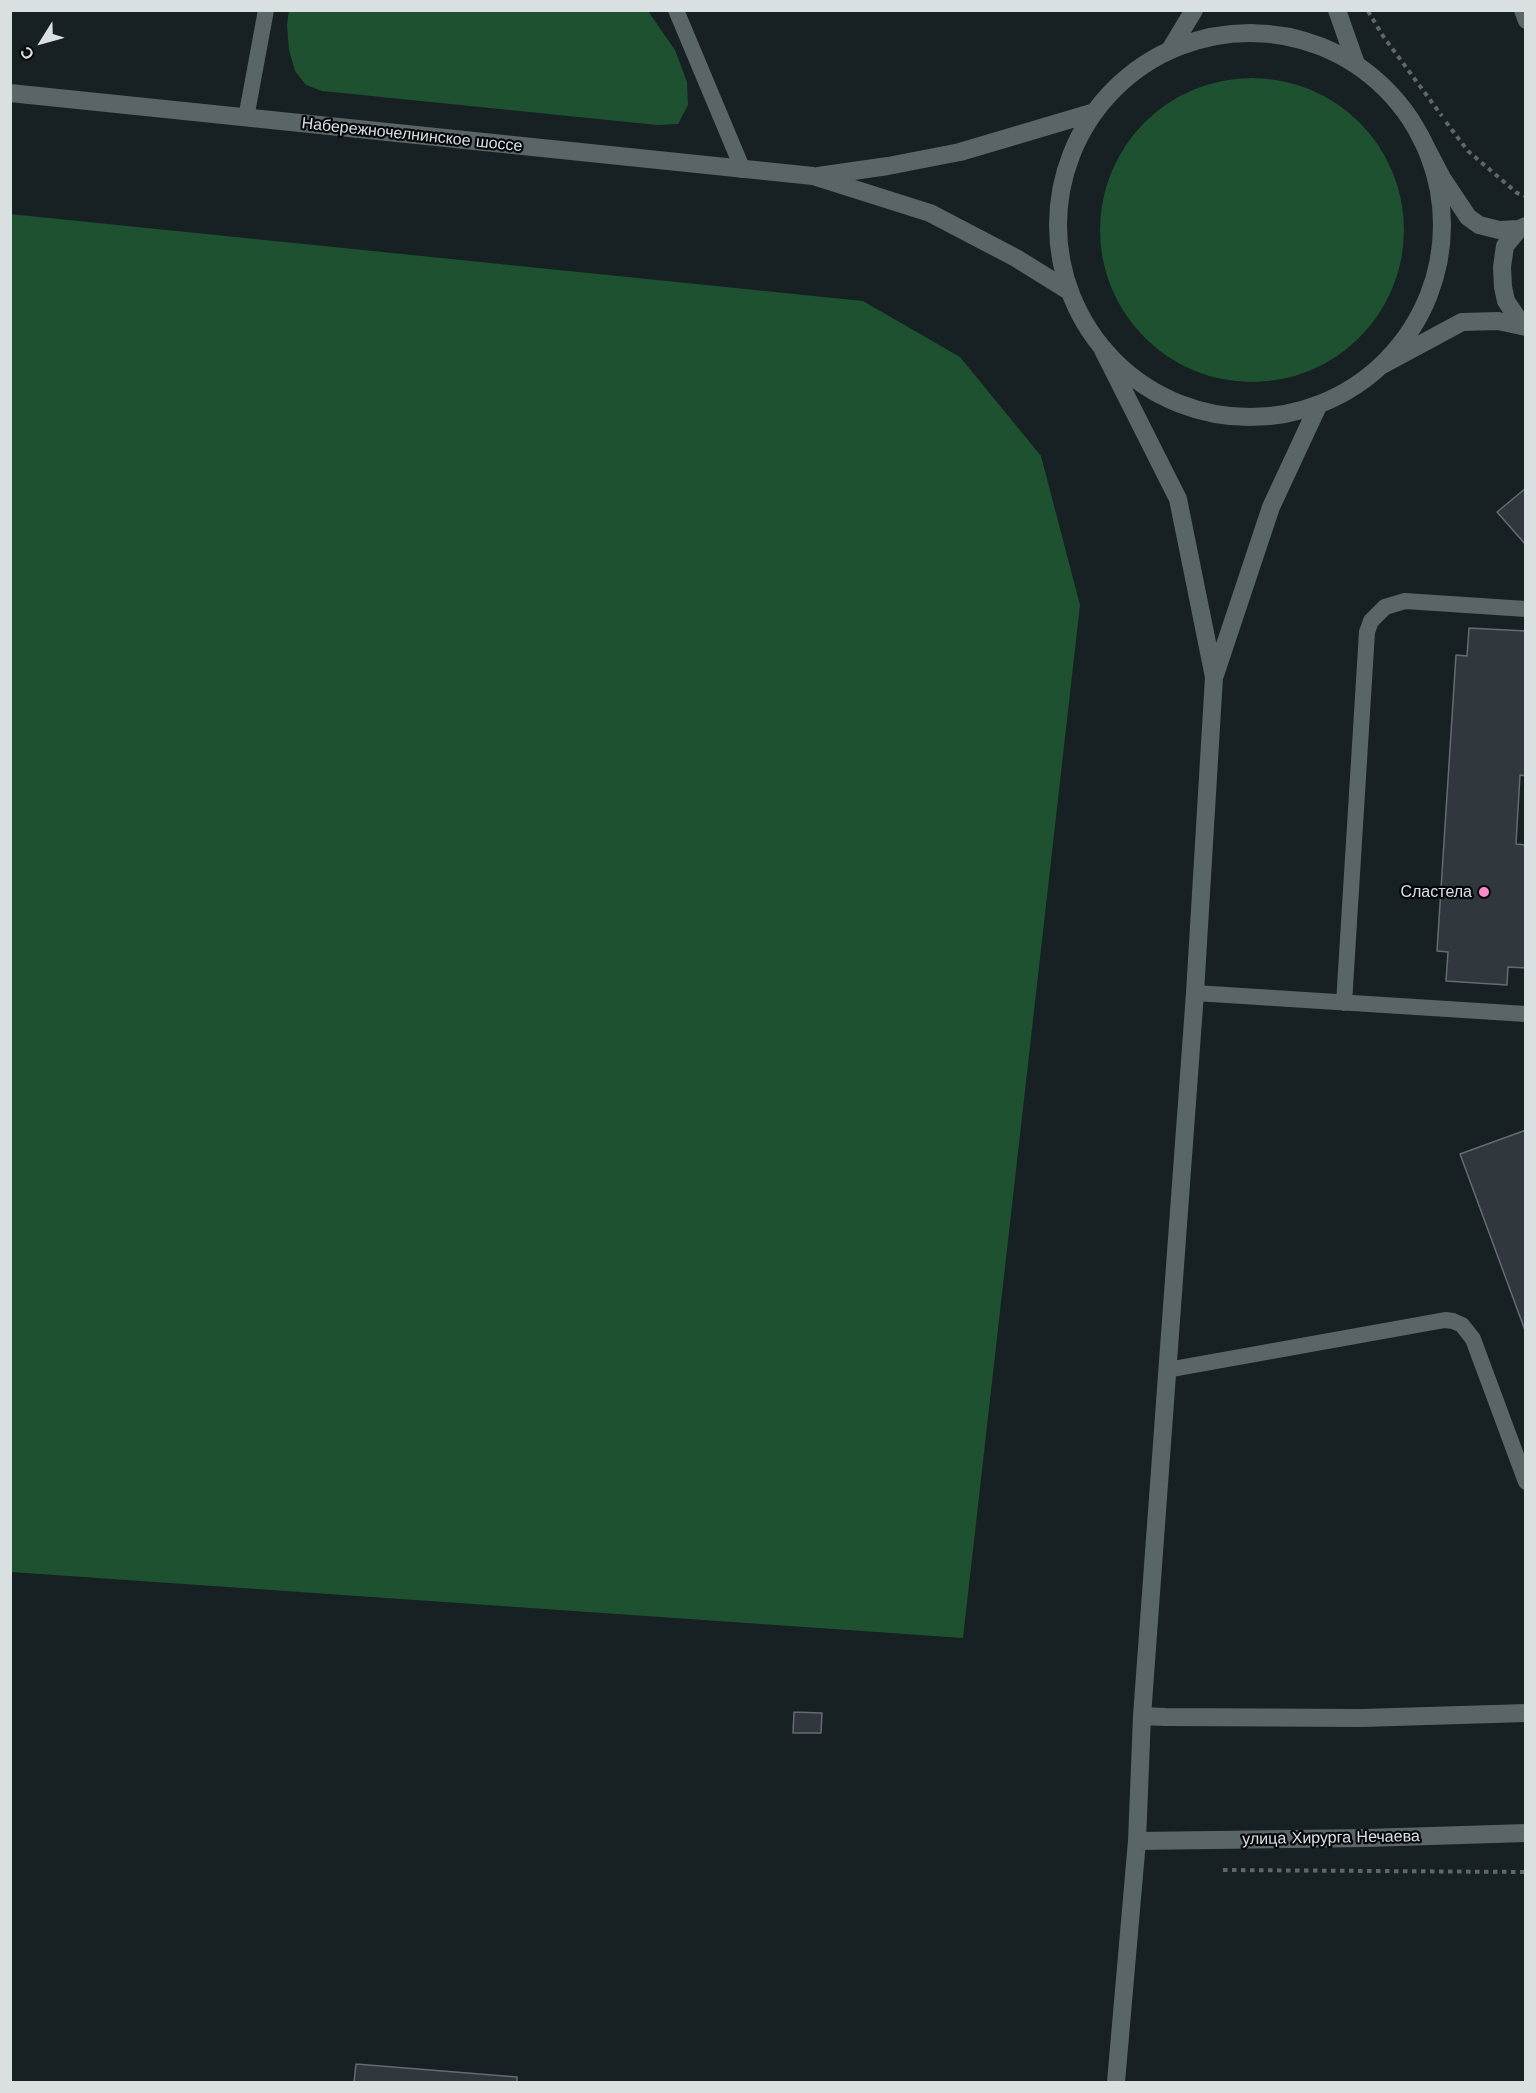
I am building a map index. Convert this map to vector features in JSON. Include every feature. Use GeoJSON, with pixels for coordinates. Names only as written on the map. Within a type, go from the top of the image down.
{"type":"FeatureCollection","features":[{"type":"Feature","properties":{"kind":"main road"},"geometry":{"type":"LineString","coordinates":[[1170,50],[1194,10]]}},
{"type":"Feature","properties":{"kind":"main road"},"geometry":{"type":"LineString","coordinates":[[1337,10],[1356,64]]}},
{"type":"Feature","properties":{"kind":"main road"},"geometry":{"type":"LineString","coordinates":[[1116,2082],[1137,1841],[1142,1716],[1195,993],[1214,677],[1178,499],[1103,350],[1069,291],[1059,246],[1059,198],[1072,153],[1095,112],[1128,76],[1170,50],[1217,36],[1265,33],[1312,43],[1356,64],[1391,95],[1419,134],[1442,178],[1468,217],[1479,225],[1499,230],[1522,228]]}},
{"type":"Feature","properties":{"kind":"main road","name":"Набережночелнинское шоссе"},"geometry":{"type":"LineString","coordinates":[[10,93],[813,176],[888,166],[960,152],[1095,112]]}},
{"type":"Feature","properties":{"kind":"main road"},"geometry":{"type":"LineString","coordinates":[[1384,364],[1411,332],[1430,295],[1440,255],[1442,213],[1435,172],[1419,134]]}},
{"type":"Feature","properties":{"kind":"main road","name":"Набережночелнинское шоссе"},"geometry":{"type":"LineString","coordinates":[[813,176],[930,213],[1016,258],[1069,291]]}},
{"type":"Feature","properties":{"kind":"main road"},"geometry":{"type":"LineString","coordinates":[[1522,228],[1506,246],[1502,267],[1503,287],[1510,310],[1524,327]]}},
{"type":"Feature","properties":{"kind":"main road"},"geometry":{"type":"LineString","coordinates":[[1103,350],[1138,382],[1179,405],[1225,417],[1272,417],[1318,406],[1353,388],[1384,364],[1462,322],[1498,321],[1524,327]]}},
{"type":"Feature","properties":{"kind":"main road"},"geometry":{"type":"LineString","coordinates":[[1214,677],[1271,507],[1318,406]]}},
{"type":"Feature","properties":{"kind":"main road"},"geometry":{"type":"LineString","coordinates":[[1142,1716],[1362,1718],[1526,1713]]}},
{"type":"Feature","properties":{"kind":"main road","name":"улица Хирурга Нечаева"},"geometry":{"type":"LineString","coordinates":[[1137,1841],[1526,1833]]}},
{"type":"Feature","properties":{"kind":"lane"},"geometry":{"type":"LineString","coordinates":[[246,118],[266,10]]}},
{"type":"Feature","properties":{"kind":"lane"},"geometry":{"type":"LineString","coordinates":[[676,10],[743,170]]}},
{"type":"Feature","properties":{"kind":"lane"},"geometry":{"type":"LineString","coordinates":[[1522,10],[1526,21]]}},
{"type":"Feature","properties":{"kind":"lane"},"geometry":{"type":"LineString","coordinates":[[1344,1003],[1367,632],[1371,621],[1385,607],[1405,602],[1526,609]]}},
{"type":"Feature","properties":{"kind":"lane"},"geometry":{"type":"LineString","coordinates":[[1195,993],[1526,1014]]}},
{"type":"Feature","properties":{"kind":"lane"},"geometry":{"type":"LineString","coordinates":[[1167,1370],[1433,1322],[1453,1321],[1462,1325],[1473,1339],[1526,1482]]}},
{"type":"Feature","properties":{"kind":"path"},"geometry":{"type":"LineString","coordinates":[[1368,10],[1383,36],[1468,151],[1517,193],[1526,196]]}},
{"type":"Feature","properties":{"kind":"path"},"geometry":{"type":"LineString","coordinates":[[1223,1870],[1526,1872]]}},
{"type":"Feature","properties":{"kind":"green space"},"geometry":{"type":"Polygon","coordinates":[[[289,10],[648,11],[675,50],[687,82],[688,105],[678,124],[657,125],[322,91],[306,85],[295,71],[289,50],[287,25],[289,10]]]}},
{"type":"Feature","properties":{"kind":"green space"},"geometry":{"type":"Polygon","coordinates":[[[1237,78],[1267,78],[1296,84],[1324,96],[1349,112],[1370,133],[1386,158],[1398,186],[1402,200],[1404,230],[1402,260],[1393,288],[1379,315],[1360,338],[1337,357],[1310,371],[1282,380],[1237,382],[1208,376],[1180,364],[1155,348],[1134,327],[1118,302],[1106,274],[1100,245],[1100,215],[1106,186],[1118,158],[1134,133],[1155,112],[1180,96],[1208,84],[1237,78]]]}},
{"type":"Feature","properties":{"kind":"green space"},"geometry":{"type":"Polygon","coordinates":[[[10,214],[863,301],[960,357],[1041,456],[1080,605],[963,1638],[11,1572],[10,214]]]}},
{"type":"Feature","properties":{"kind":"building"},"geometry":{"type":"Polygon","coordinates":[[[1526,488],[1526,545],[1497,512],[1526,488]]]}},
{"type":"Feature","properties":{"kind":"building"},"geometry":{"type":"Polygon","coordinates":[[[1469,628],[1526,631],[1526,776],[1520,775],[1516,844],[1526,845],[1526,968],[1508,967],[1507,985],[1446,981],[1448,952],[1437,951],[1456,655],[1467,656],[1469,628]]]}},
{"type":"Feature","properties":{"kind":"building"},"geometry":{"type":"Polygon","coordinates":[[[1526,1130],[1526,1333],[1460,1154],[1526,1130]]]}},
{"type":"Feature","properties":{"kind":"building"},"geometry":{"type":"Polygon","coordinates":[[[794,1712],[822,1713],[821,1733],[793,1733],[794,1712]]]}},
{"type":"Feature","properties":{"kind":"building"},"geometry":{"type":"Polygon","coordinates":[[[356,2064],[517,2077],[517,2082],[354,2082],[356,2064]]]}},
{"type":"Feature","properties":{"kind":"place","name":"Сластела"},"geometry":{"type":"Point","coordinates":[1484,892]}}]}
